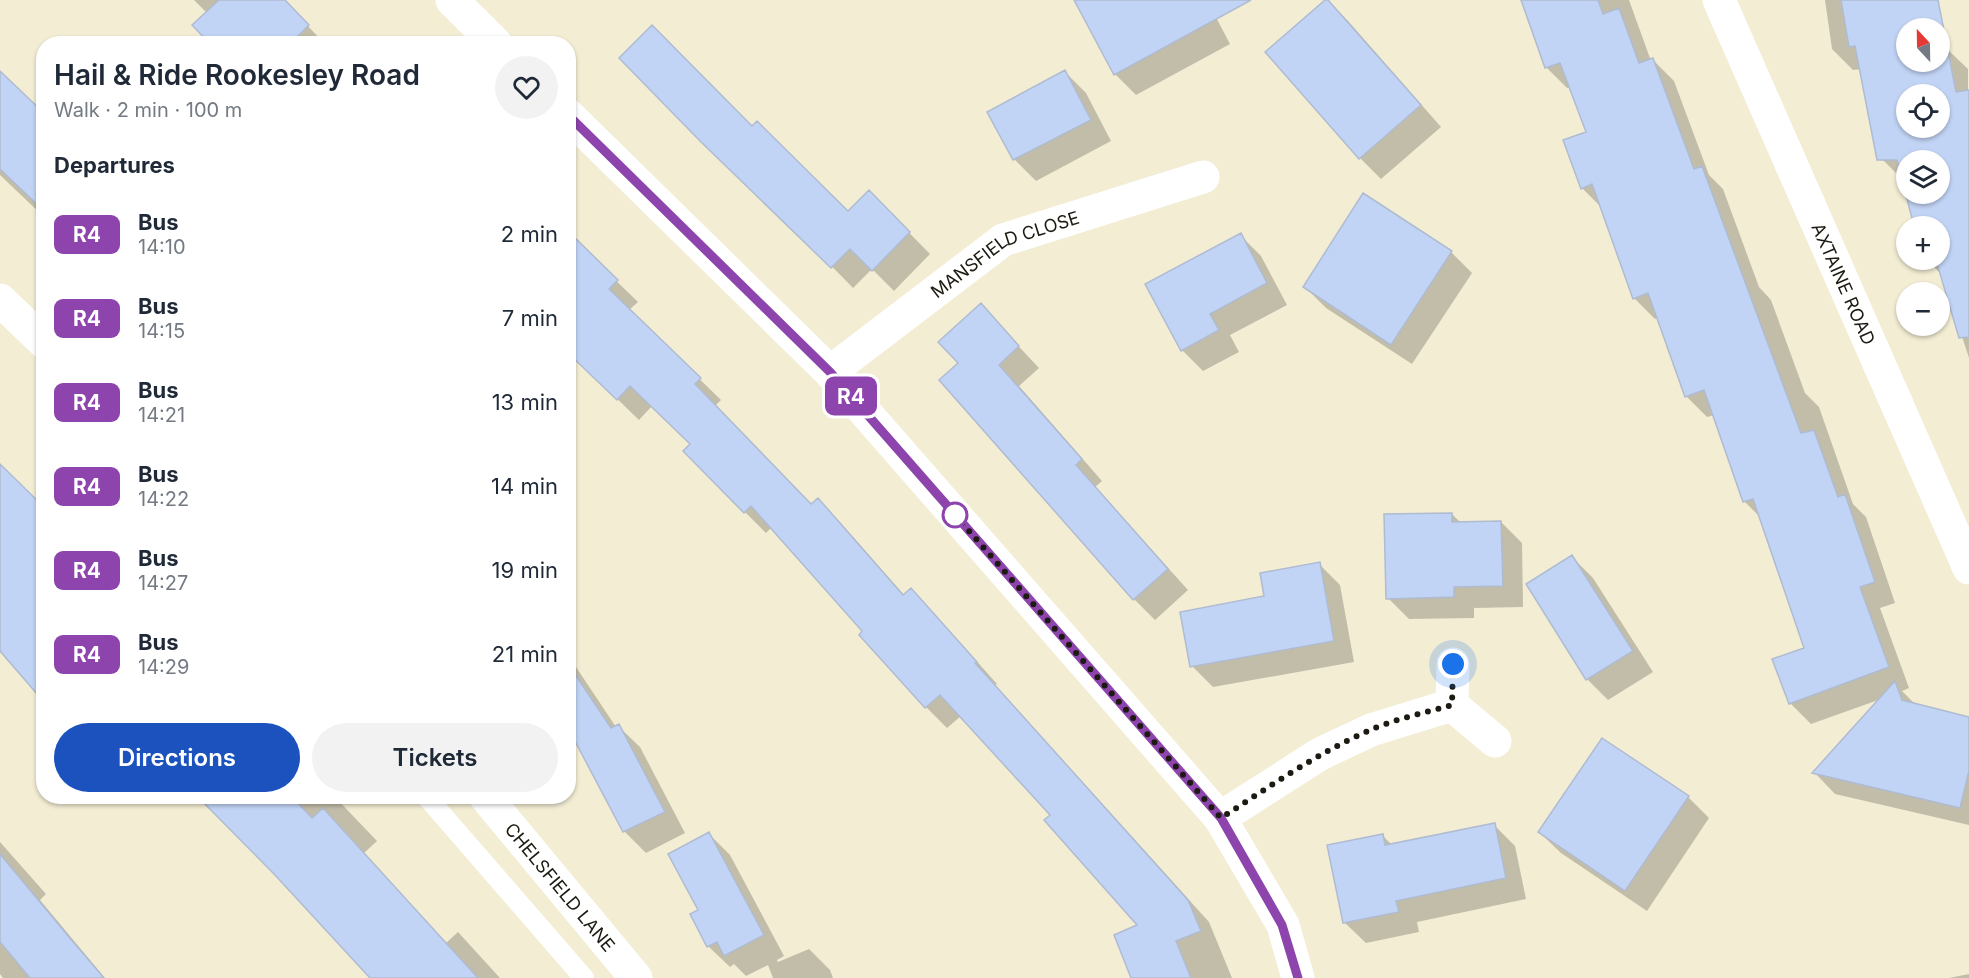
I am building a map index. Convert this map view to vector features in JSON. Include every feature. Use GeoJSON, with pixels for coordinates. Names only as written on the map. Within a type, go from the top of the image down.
{"type":"FeatureCollection","features":[{"type":"Feature","properties":{"kind":"street"},"geometry":{"type":"LineString","coordinates":[[452,0],[488,36]]}},
{"type":"Feature","properties":{"kind":"street","name":"AXTAINE ROAD"},"geometry":{"type":"LineString","coordinates":[[1719,0],[1969,568]]}},
{"type":"Feature","properties":{"kind":"street"},"geometry":{"type":"LineString","coordinates":[[576,123],[830,372],[1221,818],[1282,925],[1298,978]]}},
{"type":"Feature","properties":{"kind":"street","name":"MANSFIELD CLOSE"},"geometry":{"type":"LineString","coordinates":[[830,372],[1003,240],[1203,177]]}},
{"type":"Feature","properties":{"kind":"street"},"geometry":{"type":"LineString","coordinates":[[0,300],[36,334]]}},
{"type":"Feature","properties":{"kind":"street"},"geometry":{"type":"LineString","coordinates":[[1452,705],[1453,664]]}},
{"type":"Feature","properties":{"kind":"street"},"geometry":{"type":"LineString","coordinates":[[1221,818],[1320,754],[1371,730],[1452,705]]}},
{"type":"Feature","properties":{"kind":"street"},"geometry":{"type":"LineString","coordinates":[[1452,705],[1495,741]]}},
{"type":"Feature","properties":{"kind":"street","name":"CHELSFIELD LANE"},"geometry":{"type":"LineString","coordinates":[[492,804],[636,978]]}},
{"type":"Feature","properties":{"kind":"lane"},"geometry":{"type":"LineString","coordinates":[[433,804],[584,978]]}},
{"type":"Feature","properties":{"kind":"building"},"geometry":{"type":"Polygon","coordinates":[[[219,0],[285,0],[309,25],[298,36],[202,36],[192,25],[219,0]]]}},
{"type":"Feature","properties":{"kind":"building"},"geometry":{"type":"Polygon","coordinates":[[[1074,0],[1251,0],[1114,75],[1074,0]]]}},
{"type":"Feature","properties":{"kind":"building"},"geometry":{"type":"Polygon","coordinates":[[[1325,0],[1328,0],[1421,105],[1359,159],[1265,52],[1325,0]]]}},
{"type":"Feature","properties":{"kind":"building"},"geometry":{"type":"Polygon","coordinates":[[[1521,0],[1598,0],[1603,14],[1619,8],[1639,63],[1653,58],[1694,169],[1702,166],[1801,433],[1814,430],[1838,497],[1845,494],[1875,582],[1860,587],[1889,667],[1789,704],[1772,659],[1804,648],[1753,499],[1743,502],[1704,390],[1685,397],[1648,293],[1633,299],[1592,184],[1581,189],[1563,140],[1586,132],[1560,63],[1545,68],[1521,0]]]}},
{"type":"Feature","properties":{"kind":"building"},"geometry":{"type":"Polygon","coordinates":[[[1841,0],[1938,0],[1942,18],[1896,18],[1896,72],[1950,72],[1950,61],[1956,92],[1969,90],[1969,337],[1959,338],[1950,307],[1950,282],[1942,282],[1939,270],[1950,270],[1950,216],[1911,216],[1908,204],[1950,204],[1950,150],[1896,150],[1896,160],[1877,160],[1855,46],[1849,47],[1841,0]]]}},
{"type":"Feature","properties":{"kind":"building"},"geometry":{"type":"Polygon","coordinates":[[[652,25],[752,126],[757,121],[848,211],[869,190],[910,232],[872,271],[850,249],[831,268],[701,142],[619,58],[652,25]]]}},
{"type":"Feature","properties":{"kind":"building"},"geometry":{"type":"Polygon","coordinates":[[[1065,70],[1091,120],[1013,160],[987,112],[1065,70]]]}},
{"type":"Feature","properties":{"kind":"building"},"geometry":{"type":"Polygon","coordinates":[[[0,71],[36,105],[36,203],[0,169],[0,71]]]}},
{"type":"Feature","properties":{"kind":"building"},"geometry":{"type":"Polygon","coordinates":[[[1363,193],[1452,251],[1391,345],[1303,287],[1363,193]]]}},
{"type":"Feature","properties":{"kind":"building"},"geometry":{"type":"Polygon","coordinates":[[[1241,233],[1267,283],[1210,314],[1219,330],[1181,351],[1145,284],[1241,233]]]}},
{"type":"Feature","properties":{"kind":"building"},"geometry":{"type":"Polygon","coordinates":[[[576,239],[618,280],[609,289],[701,378],[695,384],[811,504],[818,498],[903,595],[911,588],[977,662],[975,663],[1188,900],[1201,931],[1176,941],[1191,978],[1131,978],[1114,935],[1137,925],[1044,820],[1050,815],[940,695],[925,708],[859,635],[862,631],[751,506],[744,513],[683,451],[690,444],[630,386],[617,400],[576,361],[576,239]]]}},
{"type":"Feature","properties":{"kind":"building"},"geometry":{"type":"Polygon","coordinates":[[[981,303],[1019,346],[999,365],[1082,459],[1076,465],[1168,569],[1133,600],[939,380],[958,363],[938,342],[981,303]]]}},
{"type":"Feature","properties":{"kind":"building"},"geometry":{"type":"Polygon","coordinates":[[[0,464],[36,499],[36,693],[0,651],[0,464]]]}},
{"type":"Feature","properties":{"kind":"building"},"geometry":{"type":"Polygon","coordinates":[[[1452,513],[1452,522],[1501,521],[1503,586],[1454,587],[1454,597],[1386,599],[1384,514],[1452,513]]]}},
{"type":"Feature","properties":{"kind":"building"},"geometry":{"type":"Polygon","coordinates":[[[1572,555],[1633,651],[1586,680],[1526,584],[1572,555]]]}},
{"type":"Feature","properties":{"kind":"building"},"geometry":{"type":"Polygon","coordinates":[[[1320,562],[1334,641],[1190,667],[1180,612],[1264,596],[1260,573],[1320,562]]]}},
{"type":"Feature","properties":{"kind":"building"},"geometry":{"type":"Polygon","coordinates":[[[576,676],[611,728],[619,724],[665,812],[623,832],[576,743],[576,676]]]}},
{"type":"Feature","properties":{"kind":"building"},"geometry":{"type":"Polygon","coordinates":[[[1895,681],[1902,700],[1969,717],[1969,771],[1960,808],[1812,773],[1895,681]]]}},
{"type":"Feature","properties":{"kind":"building"},"geometry":{"type":"Polygon","coordinates":[[[1602,738],[1689,796],[1625,891],[1538,832],[1602,738]]]}},
{"type":"Feature","properties":{"kind":"building"},"geometry":{"type":"Polygon","coordinates":[[[205,804],[299,804],[312,818],[323,808],[478,978],[370,978],[274,874],[205,804]]]}},
{"type":"Feature","properties":{"kind":"building"},"geometry":{"type":"Polygon","coordinates":[[[1495,823],[1506,878],[1396,901],[1399,912],[1343,923],[1327,845],[1383,834],[1385,845],[1495,823]]]}},
{"type":"Feature","properties":{"kind":"building"},"geometry":{"type":"Polygon","coordinates":[[[709,832],[764,935],[724,956],[717,942],[707,947],[690,914],[698,910],[668,854],[709,832]]]}},
{"type":"Feature","properties":{"kind":"building"},"geometry":{"type":"Polygon","coordinates":[[[0,854],[104,978],[30,978],[0,942],[0,854]]]}},
{"type":"Feature","properties":{"kind":"bus line","name":"R4"},"geometry":{"type":"LineString","coordinates":[[576,123],[830,372],[1221,818],[1282,925],[1298,978]]}},
{"type":"Feature","properties":{"kind":"route"},"geometry":{"type":"LineString","coordinates":[[955,515],[1221,818],[1320,754],[1371,730],[1452,705],[1453,664]]}}]}
